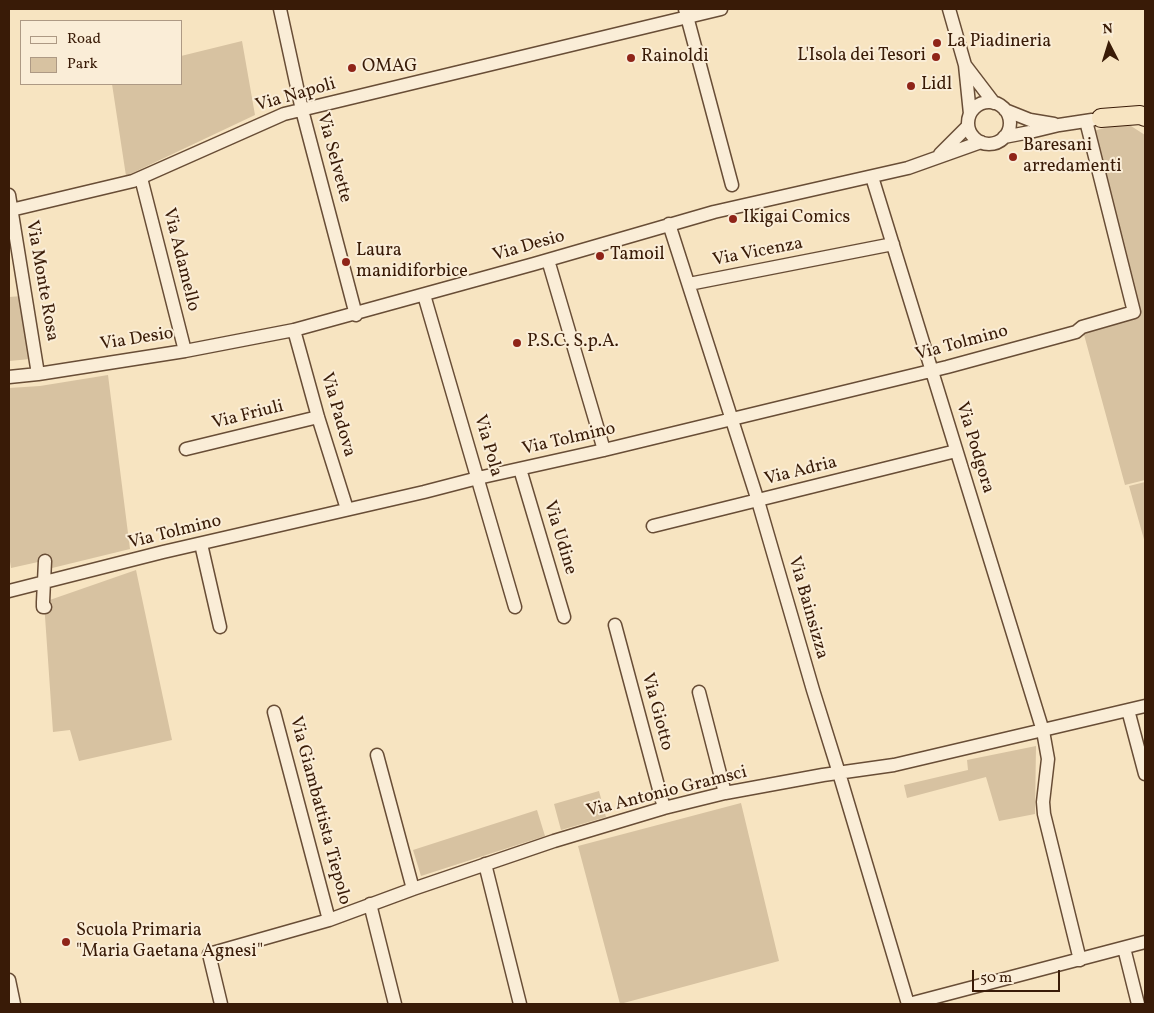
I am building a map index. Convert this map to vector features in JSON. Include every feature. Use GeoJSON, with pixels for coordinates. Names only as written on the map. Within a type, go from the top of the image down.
{"type":"FeatureCollection","features":[{"type":"Feature","properties":{"kind":"highway"},"geometry":{"type":"LineString","coordinates":[[1097,118],[1145,101]]}},
{"type":"Feature","properties":{"kind":"highway"},"geometry":{"type":"LineString","coordinates":[[1097,118],[1140,115],[1145,117]]}},
{"type":"Feature","properties":{"kind":"street","name":"Via Selvette"},"geometry":{"type":"LineString","coordinates":[[280,9],[302,110],[356,315]]}},
{"type":"Feature","properties":{"kind":"street","name":"Via Napoli"},"geometry":{"type":"LineString","coordinates":[[11,210],[112,187],[141,178],[284,114],[686,13],[721,9]]}},
{"type":"Feature","properties":{"kind":"street"},"geometry":{"type":"LineString","coordinates":[[948,9],[965,65],[970,132],[981,142],[993,143],[1004,137],[1145,106]]}},
{"type":"Feature","properties":{"kind":"street"},"geometry":{"type":"LineString","coordinates":[[686,13],[732,186]]}},
{"type":"Feature","properties":{"kind":"street"},"geometry":{"type":"LineString","coordinates":[[965,65],[1000,107],[1009,123],[1004,137]]}},
{"type":"Feature","properties":{"kind":"street"},"geometry":{"type":"LineString","coordinates":[[969,120],[980,104],[987,102],[1030,120],[1058,125]]}},
{"type":"Feature","properties":{"kind":"street","name":"Via Tolmino"},"geometry":{"type":"LineString","coordinates":[[9,591],[932,371],[1076,332],[1082,327],[1134,312],[1097,118]]}},
{"type":"Feature","properties":{"kind":"street","name":"Via Desio"},"geometry":{"type":"LineString","coordinates":[[937,158],[969,120]]}},
{"type":"Feature","properties":{"kind":"street","name":"Via Desio"},"geometry":{"type":"LineString","coordinates":[[9,377],[185,351],[294,330],[356,315],[737,206],[908,168],[981,142]]}},
{"type":"Feature","properties":{"kind":"street","name":"Via Podgora"},"geometry":{"type":"LineString","coordinates":[[872,177],[1043,730],[1048,759],[1043,802],[1044,814],[1080,960]]}},
{"type":"Feature","properties":{"kind":"street","name":"Via Adamello"},"geometry":{"type":"LineString","coordinates":[[141,178],[185,351]]}},
{"type":"Feature","properties":{"kind":"street","name":"Via Monte Rosa"},"geometry":{"type":"LineString","coordinates":[[9,195],[38,374]]}},
{"type":"Feature","properties":{"kind":"street","name":"Via Bainsizza"},"geometry":{"type":"LineString","coordinates":[[669,224],[758,501],[908,1004]]}},
{"type":"Feature","properties":{"kind":"street","name":"Via Vicenza"},"geometry":{"type":"LineString","coordinates":[[688,284],[893,244]]}},
{"type":"Feature","properties":{"kind":"street"},"geometry":{"type":"LineString","coordinates":[[548,260],[604,450]]}},
{"type":"Feature","properties":{"kind":"street","name":"Via Pola"},"geometry":{"type":"LineString","coordinates":[[424,295],[514,607]]}},
{"type":"Feature","properties":{"kind":"street","name":"Via Padova"},"geometry":{"type":"LineString","coordinates":[[294,330],[318,417],[347,509]]}},
{"type":"Feature","properties":{"kind":"street","name":"Via Friuli"},"geometry":{"type":"LineString","coordinates":[[186,449],[318,417]]}},
{"type":"Feature","properties":{"kind":"street","name":"Via Adria"},"geometry":{"type":"LineString","coordinates":[[653,526],[956,451]]}},
{"type":"Feature","properties":{"kind":"street","name":"Via Udine"},"geometry":{"type":"LineString","coordinates":[[520,469],[564,617]]}},
{"type":"Feature","properties":{"kind":"street"},"geometry":{"type":"LineString","coordinates":[[200,544],[220,627]]}},
{"type":"Feature","properties":{"kind":"street"},"geometry":{"type":"LineString","coordinates":[[44,607],[45,561]]}},
{"type":"Feature","properties":{"kind":"street","name":"Via Giotto"},"geometry":{"type":"LineString","coordinates":[[615,625],[664,808]]}},
{"type":"Feature","properties":{"kind":"street"},"geometry":{"type":"LineString","coordinates":[[698,692],[725,793]]}},
{"type":"Feature","properties":{"kind":"street","name":"Via Antonio Gramsci"},"geometry":{"type":"LineString","coordinates":[[221,1004],[208,954],[329,920],[485,864],[664,808],[725,793],[894,765],[1145,706]]}},
{"type":"Feature","properties":{"kind":"street"},"geometry":{"type":"LineString","coordinates":[[1128,710],[1145,774]]}},
{"type":"Feature","properties":{"kind":"street","name":"Via Giambattista Tiepolo"},"geometry":{"type":"LineString","coordinates":[[274,712],[329,920]]}},
{"type":"Feature","properties":{"kind":"street"},"geometry":{"type":"LineString","coordinates":[[377,755],[413,889]]}},
{"type":"Feature","properties":{"kind":"street"},"geometry":{"type":"LineString","coordinates":[[485,864],[520,1004]]}},
{"type":"Feature","properties":{"kind":"street"},"geometry":{"type":"LineString","coordinates":[[370,904],[395,1004]]}},
{"type":"Feature","properties":{"kind":"street"},"geometry":{"type":"LineString","coordinates":[[908,1004],[922,1002],[1145,942]]}},
{"type":"Feature","properties":{"kind":"street"},"geometry":{"type":"LineString","coordinates":[[1124,948],[1138,1004]]}},
{"type":"Feature","properties":{"kind":"street"},"geometry":{"type":"LineString","coordinates":[[9,980],[14,1004]]}},
{"type":"Feature","properties":{"kind":"green space"},"geometry":{"type":"Polygon","coordinates":[[[242,41],[255,115],[126,176],[112,85],[182,85],[182,56],[242,41]]]}},
{"type":"Feature","properties":{"kind":"green space"},"geometry":{"type":"Polygon","coordinates":[[[1116,125],[1131,126],[1145,135],[1145,480],[1125,485],[1083,331],[1141,315],[1093,131],[1116,125]]]}},
{"type":"Feature","properties":{"kind":"green space"},"geometry":{"type":"Polygon","coordinates":[[[22,296],[30,359],[9,361],[9,297],[22,296]]]}},
{"type":"Feature","properties":{"kind":"green space"},"geometry":{"type":"Polygon","coordinates":[[[108,375],[130,549],[48,569],[47,560],[11,568],[9,555],[9,388],[40,386],[108,375]]]}},
{"type":"Feature","properties":{"kind":"green space"},"geometry":{"type":"Polygon","coordinates":[[[1145,482],[1145,543],[1129,486],[1145,482]]]}},
{"type":"Feature","properties":{"kind":"green space"},"geometry":{"type":"Polygon","coordinates":[[[136,570],[172,740],[79,761],[70,730],[53,732],[44,602],[136,570]]]}},
{"type":"Feature","properties":{"kind":"green space"},"geometry":{"type":"Polygon","coordinates":[[[1036,746],[1035,814],[999,821],[986,777],[907,798],[904,785],[968,770],[967,760],[1036,746]]]}},
{"type":"Feature","properties":{"kind":"green space"},"geometry":{"type":"Polygon","coordinates":[[[599,791],[606,817],[561,830],[554,804],[599,791]]]}},
{"type":"Feature","properties":{"kind":"green space"},"geometry":{"type":"Polygon","coordinates":[[[741,803],[779,961],[620,1004],[578,846],[741,803]]]}},
{"type":"Feature","properties":{"kind":"green space"},"geometry":{"type":"Polygon","coordinates":[[[537,810],[545,836],[421,876],[413,850],[537,810]]]}},
{"type":"Feature","properties":{"kind":"place","name":"La Piadineria"},"geometry":{"type":"Point","coordinates":[937,43]}},
{"type":"Feature","properties":{"kind":"place","name":"L'Isola dei Tesori"},"geometry":{"type":"Point","coordinates":[936,57]}},
{"type":"Feature","properties":{"kind":"place","name":"Rainoldi"},"geometry":{"type":"Point","coordinates":[631,58]}},
{"type":"Feature","properties":{"kind":"place","name":"OMAG"},"geometry":{"type":"Point","coordinates":[352,68]}},
{"type":"Feature","properties":{"kind":"place","name":"Lidl"},"geometry":{"type":"Point","coordinates":[911,86]}},
{"type":"Feature","properties":{"kind":"place","name":"Baresani arredamenti"},"geometry":{"type":"Point","coordinates":[1013,157]}},
{"type":"Feature","properties":{"kind":"place","name":"Ikigai Comics"},"geometry":{"type":"Point","coordinates":[733,219]}},
{"type":"Feature","properties":{"kind":"place","name":"Tamoil"},"geometry":{"type":"Point","coordinates":[600,256]}},
{"type":"Feature","properties":{"kind":"place","name":"Laura manidiforbice"},"geometry":{"type":"Point","coordinates":[346,262]}},
{"type":"Feature","properties":{"kind":"place","name":"P.S.C. S.p.A."},"geometry":{"type":"Point","coordinates":[517,343]}},
{"type":"Feature","properties":{"kind":"place","name":"Scuola Primaria \"Maria Gaetana Agnesi\""},"geometry":{"type":"Point","coordinates":[66,942]}}]}
